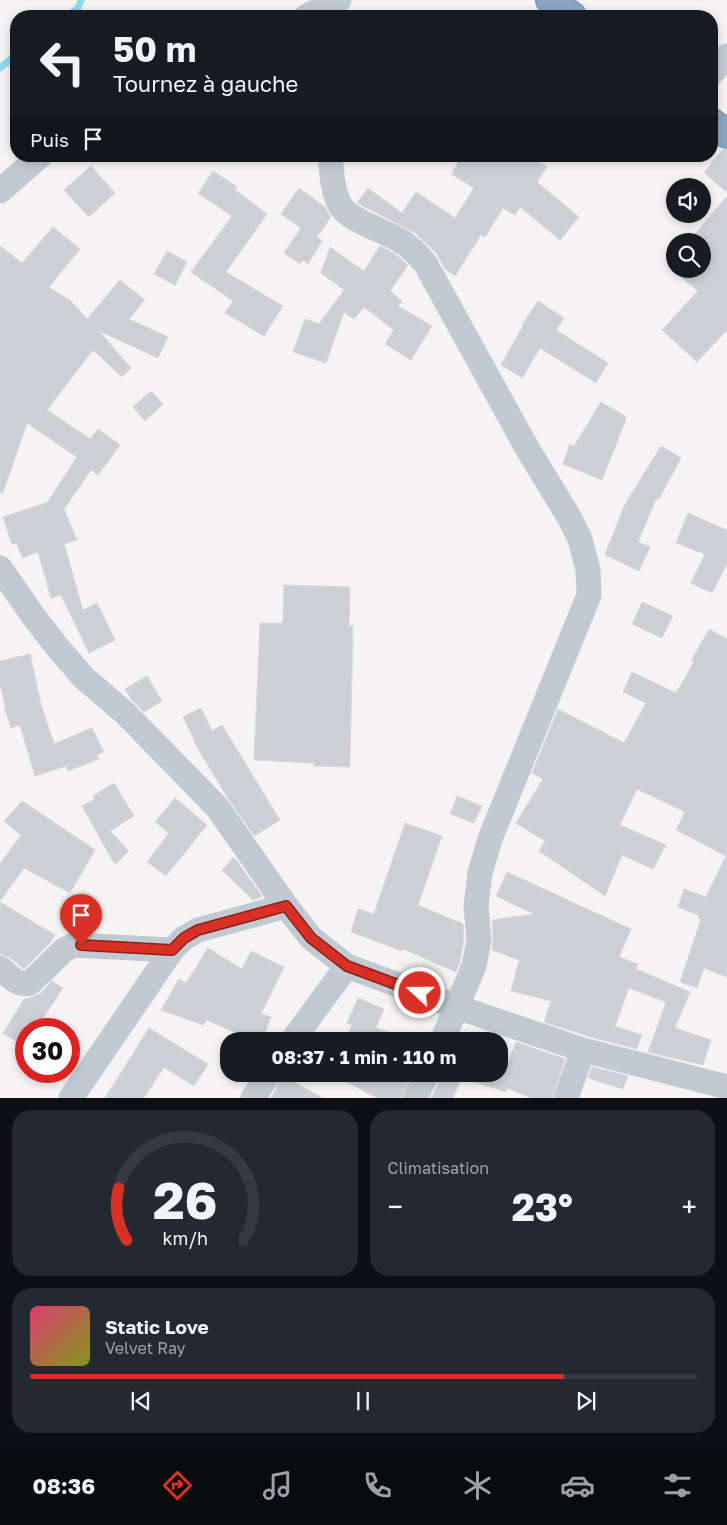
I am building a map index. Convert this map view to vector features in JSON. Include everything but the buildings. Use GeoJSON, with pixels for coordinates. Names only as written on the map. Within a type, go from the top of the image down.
{"type":"FeatureCollection","features":[{"type":"Feature","properties":{"kind":"highway"},"geometry":{"type":"LineString","coordinates":[[550,0],[564,10]]}},
{"type":"Feature","properties":{"kind":"street"},"geometry":{"type":"LineString","coordinates":[[322,10],[339,0]]}},
{"type":"Feature","properties":{"kind":"street"},"geometry":{"type":"LineString","coordinates":[[718,66],[727,56]]}},
{"type":"Feature","properties":{"kind":"street"},"geometry":{"type":"LineString","coordinates":[[0,191],[33,162]]}},
{"type":"Feature","properties":{"kind":"street"},"geometry":{"type":"LineString","coordinates":[[331,162],[334,191],[341,207],[351,216],[413,249],[425,263],[527,448],[569,517],[580,539],[588,570],[589,595],[490,838],[480,874],[476,906],[479,940],[474,966],[446,1032]]}},
{"type":"Feature","properties":{"kind":"street"},"geometry":{"type":"LineString","coordinates":[[0,568],[34,617],[84,678],[124,713],[217,807],[286,906],[311,938],[347,966],[457,1007],[583,1050],[727,1087]]}},
{"type":"Feature","properties":{"kind":"street"},"geometry":{"type":"LineString","coordinates":[[71,1098],[172,950],[184,938],[198,930],[286,906]]}},
{"type":"Feature","properties":{"kind":"street"},"geometry":{"type":"LineString","coordinates":[[0,968],[18,984],[24,984],[30,983],[64,950],[74,945],[172,950]]}},
{"type":"Feature","properties":{"kind":"street"},"geometry":{"type":"LineString","coordinates":[[299,1032],[347,966]]}},
{"type":"Feature","properties":{"kind":"street"},"geometry":{"type":"LineString","coordinates":[[566,1098],[583,1050]]}},
{"type":"Feature","properties":{"kind":"street"},"geometry":{"type":"LineString","coordinates":[[253,1098],[264,1082]]}},
{"type":"Feature","properties":{"kind":"street"},"geometry":{"type":"LineString","coordinates":[[415,1098],[423,1082]]}},
{"type":"Feature","properties":{"kind":"waterway"},"geometry":{"type":"LineString","coordinates":[[75,10],[81,0]]}},
{"type":"Feature","properties":{"kind":"waterway"},"geometry":{"type":"LineString","coordinates":[[0,68],[10,60]]}},
{"type":"Feature","properties":{"kind":"route"},"geometry":{"type":"LineString","coordinates":[[81,945],[172,950],[184,938],[198,930],[286,906],[311,938],[347,966],[420,993]]}}]}
